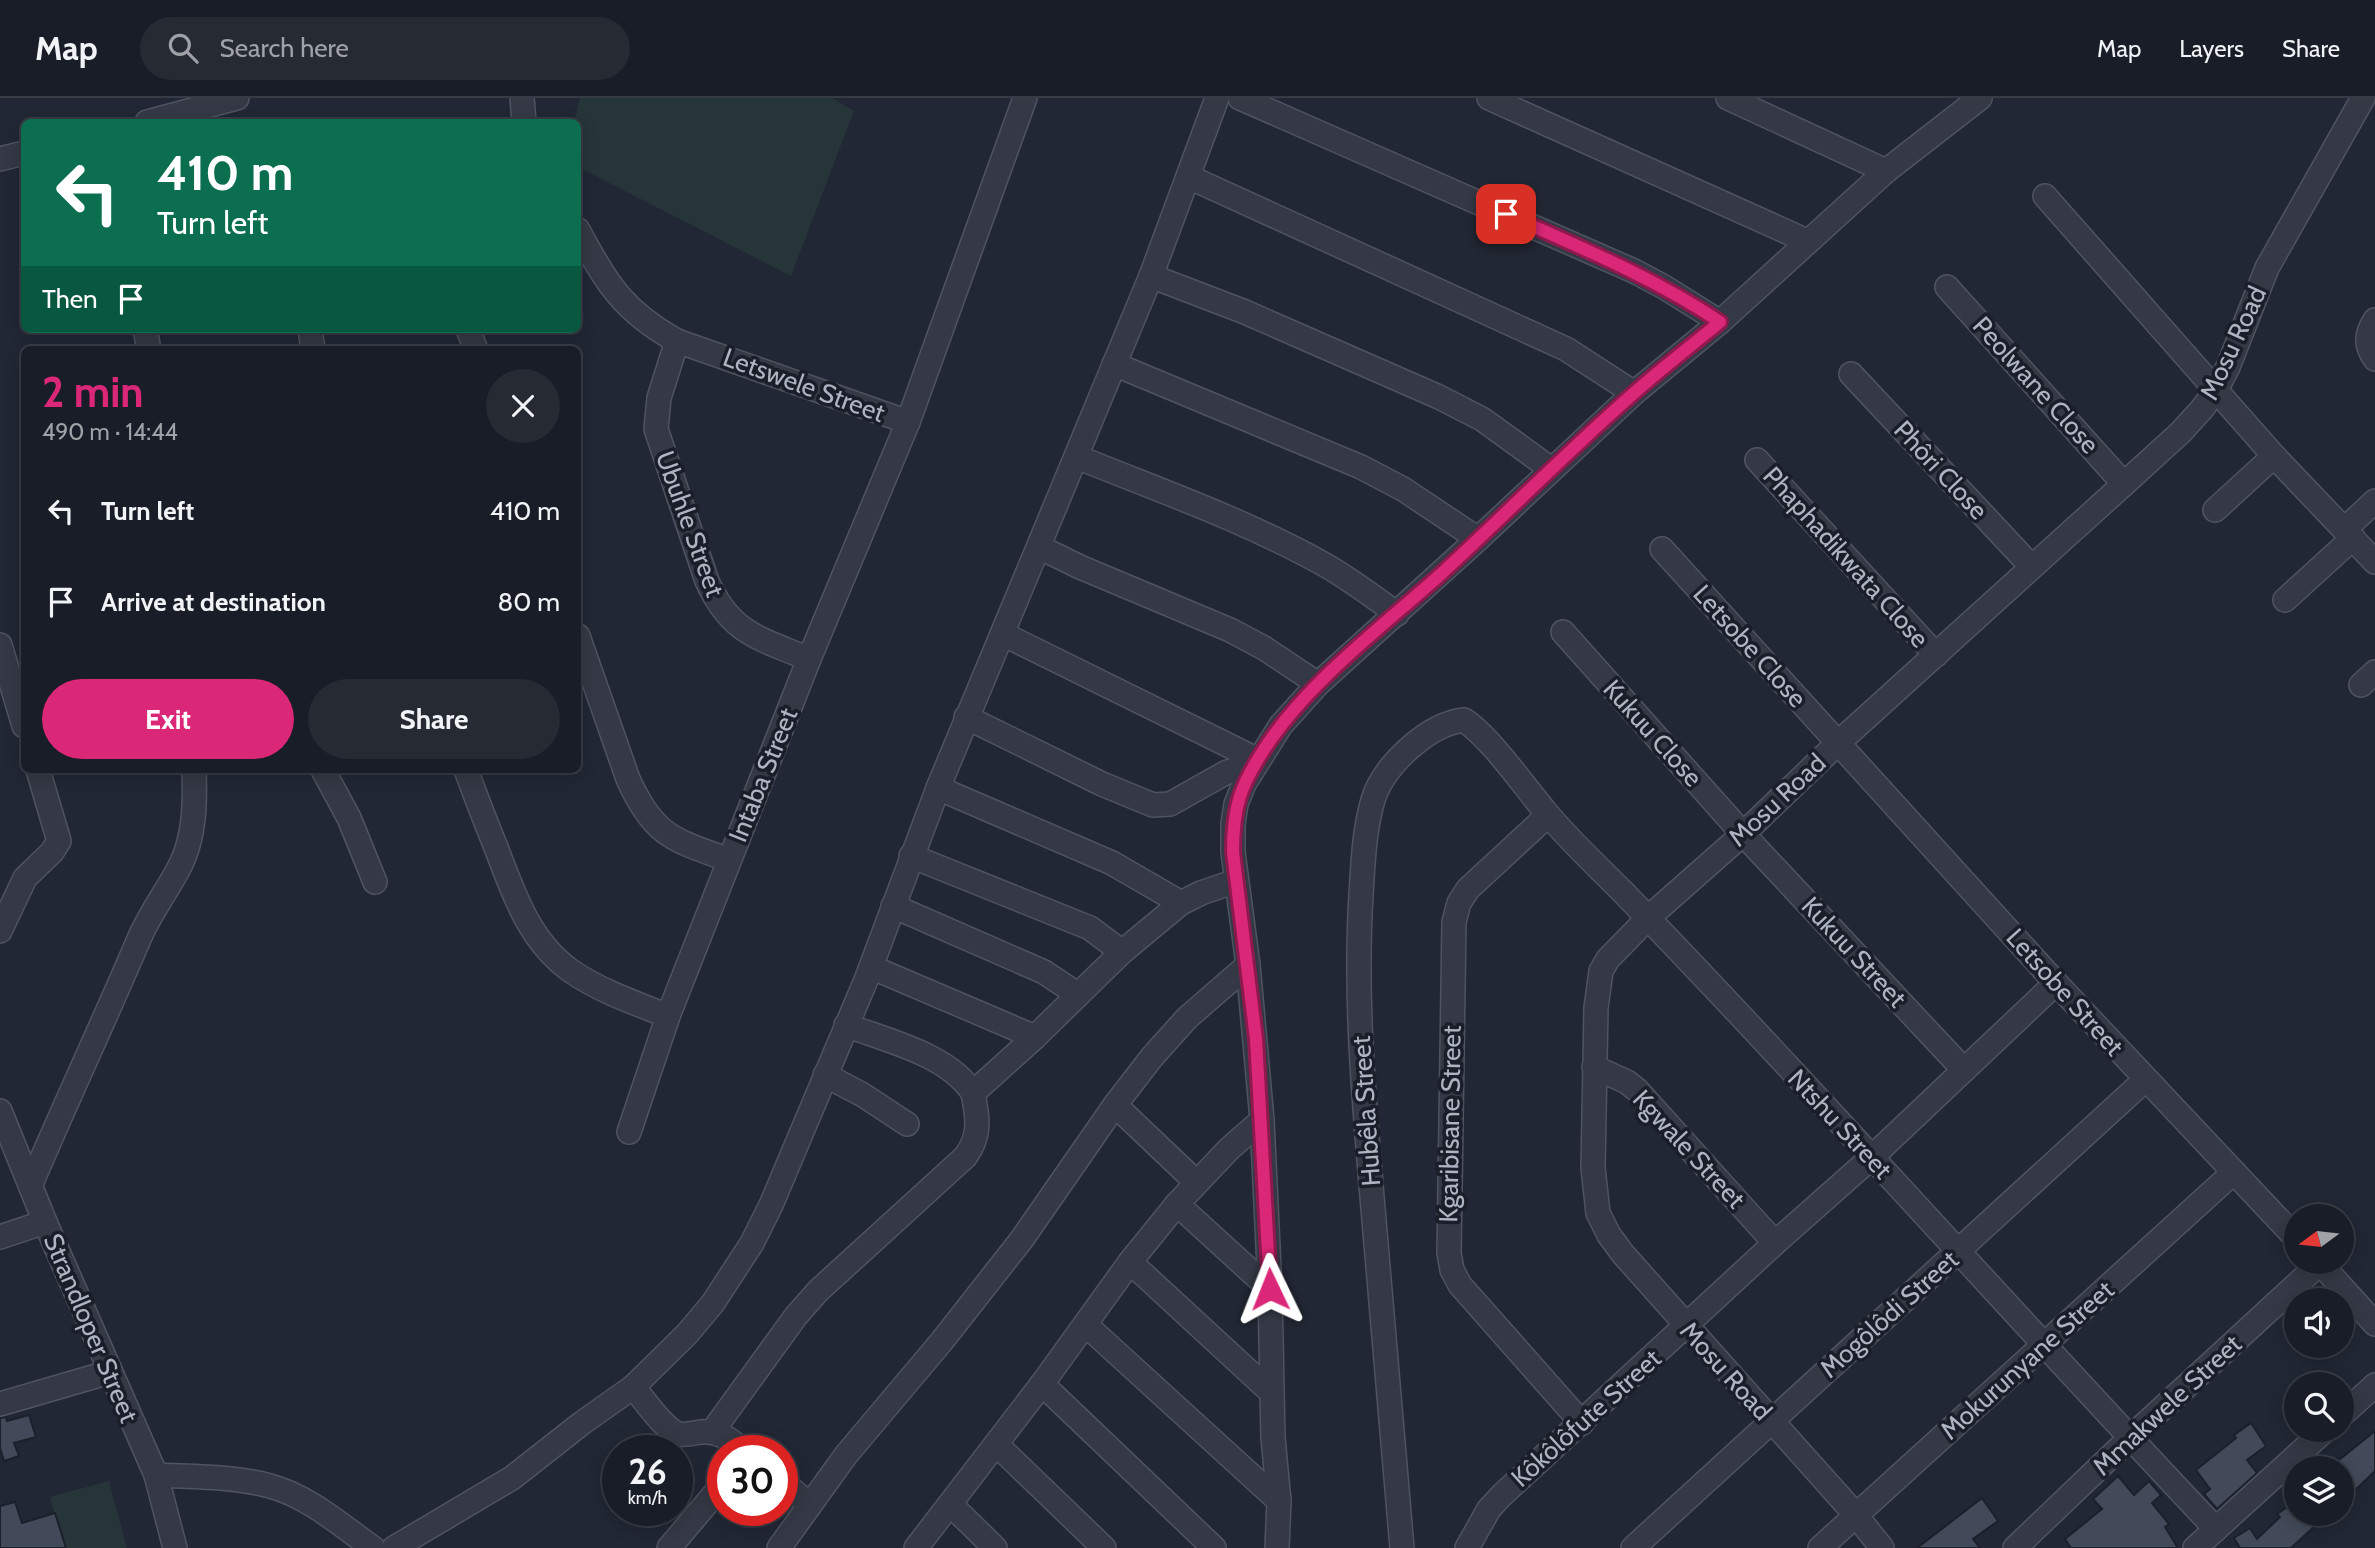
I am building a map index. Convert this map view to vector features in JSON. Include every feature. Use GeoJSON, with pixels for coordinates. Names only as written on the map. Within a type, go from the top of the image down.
{"type":"FeatureCollection","features":[{"type":"Feature","properties":{"kind":"street"},"geometry":{"type":"LineString","coordinates":[[161,119],[207,109],[237,98]]}},
{"type":"Feature","properties":{"kind":"street"},"geometry":{"type":"LineString","coordinates":[[522,98],[522,119]]}},
{"type":"Feature","properties":{"kind":"street","name":"Letswele Street"},"geometry":{"type":"LineString","coordinates":[[581,235],[604,276],[628,307],[651,326],[677,341],[908,422],[1025,98]]}},
{"type":"Feature","properties":{"kind":"street"},"geometry":{"type":"LineString","coordinates":[[394,1548],[512,1478],[633,1387],[687,1335],[735,1271],[771,1205],[871,967],[966,717],[1151,276],[1217,98]]}},
{"type":"Feature","properties":{"kind":"street"},"geometry":{"type":"LineString","coordinates":[[1240,98],[1634,271],[1720,322]]}},
{"type":"Feature","properties":{"kind":"street"},"geometry":{"type":"LineString","coordinates":[[1489,98],[1807,242]]}},
{"type":"Feature","properties":{"kind":"street"},"geometry":{"type":"LineString","coordinates":[[1728,98],[1886,171]]}},
{"type":"Feature","properties":{"kind":"street","name":"Mosu Road"},"geometry":{"type":"LineString","coordinates":[[1882,1548],[1855,1514],[1623,1254],[1598,1213],[1592,1168],[1596,998],[1601,971],[1618,947],[1648,918],[2180,433],[2216,390],[2267,268],[2363,98]]}},
{"type":"Feature","properties":{"kind":"street"},"geometry":{"type":"LineString","coordinates":[[1278,1548],[1279,1501],[1273,1438],[1270,1289],[1262,1120],[1248,965],[1233,852],[1236,804],[1256,763],[1281,725],[1318,684],[1478,540],[1634,393],[1720,322],[1886,171],[1973,99]]}},
{"type":"Feature","properties":{"kind":"street"},"geometry":{"type":"LineString","coordinates":[[0,159],[21,154]]}},
{"type":"Feature","properties":{"kind":"street"},"geometry":{"type":"LineString","coordinates":[[1189,177],[1566,349],[1634,393]]}},
{"type":"Feature","properties":{"kind":"street"},"geometry":{"type":"LineString","coordinates":[[2045,196],[2274,456],[2375,562]]}},
{"type":"Feature","properties":{"kind":"street"},"geometry":{"type":"LineString","coordinates":[[1151,276],[1245,312],[1439,397],[1482,419],[1551,469]]}},
{"type":"Feature","properties":{"kind":"street","name":"Peolwane Close"},"geometry":{"type":"LineString","coordinates":[[1947,287],[2124,484]]}},
{"type":"Feature","properties":{"kind":"street"},"geometry":{"type":"LineString","coordinates":[[2375,320],[2368,331],[2367,343],[2375,359]]}},
{"type":"Feature","properties":{"kind":"street","name":"Ubuhle Street"},"geometry":{"type":"LineString","coordinates":[[677,341],[659,398],[656,429],[708,581],[718,604],[730,620],[760,639],[809,659]]}},
{"type":"Feature","properties":{"kind":"street"},"geometry":{"type":"LineString","coordinates":[[1114,364],[1361,467],[1403,489],[1478,540]]}},
{"type":"Feature","properties":{"kind":"street","name":"Phôri Close"},"geometry":{"type":"LineString","coordinates":[[1851,374],[2031,566]]}},
{"type":"Feature","properties":{"kind":"street","name":"Intaba Street"},"geometry":{"type":"LineString","coordinates":[[629,1132],[668,1016],[729,860],[908,422]]}},
{"type":"Feature","properties":{"kind":"street"},"geometry":{"type":"LineString","coordinates":[[2215,510],[2274,456]]}},
{"type":"Feature","properties":{"kind":"street"},"geometry":{"type":"LineString","coordinates":[[1077,457],[1249,527],[1293,548],[1329,567],[1397,614]]}},
{"type":"Feature","properties":{"kind":"street","name":"Phaphadikwata Close"},"geometry":{"type":"LineString","coordinates":[[1757,460],[1936,654]]}},
{"type":"Feature","properties":{"kind":"street"},"geometry":{"type":"LineString","coordinates":[[2284,600],[2349,533],[2375,501]]}},
{"type":"Feature","properties":{"kind":"street"},"geometry":{"type":"LineString","coordinates":[[1039,547],[1230,630],[1265,648],[1318,684]]}},
{"type":"Feature","properties":{"kind":"street","name":"Letsobe Close"},"geometry":{"type":"LineString","coordinates":[[1662,549],[1838,743]]}},
{"type":"Feature","properties":{"kind":"street","name":"Kukuu Close"},"geometry":{"type":"LineString","coordinates":[[1563,632],[1743,834]]}},
{"type":"Feature","properties":{"kind":"street"},"geometry":{"type":"LineString","coordinates":[[1003,634],[1256,763]]}},
{"type":"Feature","properties":{"kind":"street"},"geometry":{"type":"LineString","coordinates":[[581,644],[638,802],[652,822],[666,833],[684,844],[729,860]]}},
{"type":"Feature","properties":{"kind":"street"},"geometry":{"type":"LineString","coordinates":[[0,645],[21,716]]}},
{"type":"Feature","properties":{"kind":"street"},"geometry":{"type":"LineString","coordinates":[[966,717],[1101,784],[1153,805],[1170,804],[1227,772],[1256,763]]}},
{"type":"Feature","properties":{"kind":"street","name":"Ntshu Street"},"geometry":{"type":"LineString","coordinates":[[1464,720],[1483,736],[1548,815],[1959,1250],[2216,1529]]}},
{"type":"Feature","properties":{"kind":"street","name":"Hubêla Street"},"geometry":{"type":"LineString","coordinates":[[1402,1548],[1361,1058],[1359,933],[1362,876],[1373,801],[1380,781],[1408,750],[1425,736],[1439,727],[1464,720]]}},
{"type":"Feature","properties":{"kind":"street","name":"Letsobe Street"},"geometry":{"type":"LineString","coordinates":[[1838,743],[2056,983],[2284,1225]]}},
{"type":"Feature","properties":{"kind":"street"},"geometry":{"type":"LineString","coordinates":[[0,931],[25,878],[59,842],[39,773]]}},
{"type":"Feature","properties":{"kind":"street"},"geometry":{"type":"LineString","coordinates":[[31,1184],[148,918],[188,847],[195,805],[194,773]]}},
{"type":"Feature","properties":{"kind":"street"},"geometry":{"type":"LineString","coordinates":[[325,773],[349,818],[375,882]]}},
{"type":"Feature","properties":{"kind":"street"},"geometry":{"type":"LineString","coordinates":[[467,773],[514,897],[530,928],[548,952],[570,971],[598,987],[668,1016]]}},
{"type":"Feature","properties":{"kind":"street"},"geometry":{"type":"LineString","coordinates":[[938,788],[1112,863],[1181,903]]}},
{"type":"Feature","properties":{"kind":"street","name":"Kgaribisane Street"},"geometry":{"type":"LineString","coordinates":[[1548,815],[1468,889],[1459,903],[1454,922],[1448,1235],[1452,1270],[1460,1285],[1582,1423]]}},
{"type":"Feature","properties":{"kind":"street","name":"Kukuu Street"},"geometry":{"type":"LineString","coordinates":[[1743,834],[1964,1070]]}},
{"type":"Feature","properties":{"kind":"street"},"geometry":{"type":"LineString","coordinates":[[911,856],[1090,928],[1122,952]]}},
{"type":"Feature","properties":{"kind":"street"},"geometry":{"type":"LineString","coordinates":[[973,1093],[1122,952],[1181,903],[1236,881]]}},
{"type":"Feature","properties":{"kind":"street"},"geometry":{"type":"LineString","coordinates":[[893,906],[1044,972],[1077,994]]}},
{"type":"Feature","properties":{"kind":"street"},"geometry":{"type":"LineString","coordinates":[[779,1548],[872,1422],[942,1341],[1022,1239],[1115,1105],[1153,1057],[1187,1018],[1248,965]]}},
{"type":"Feature","properties":{"kind":"street"},"geometry":{"type":"LineString","coordinates":[[871,967],[1035,1037]]}},
{"type":"Feature","properties":{"kind":"street","name":"Kôkôlôfute Street"},"geometry":{"type":"LineString","coordinates":[[1467,1548],[1489,1509],[1775,1243],[1871,1158],[2056,983]]}},
{"type":"Feature","properties":{"kind":"street"},"geometry":{"type":"LineString","coordinates":[[712,1432],[796,1316],[818,1291],[965,1157],[973,1147],[977,1135],[978,1123],[973,1093],[962,1079],[928,1056],[846,1025]]}},
{"type":"Feature","properties":{"kind":"street","name":"Kgwale Street"},"geometry":{"type":"LineString","coordinates":[[1594,1067],[1627,1082],[1637,1090],[1775,1243]]}},
{"type":"Feature","properties":{"kind":"street"},"geometry":{"type":"LineString","coordinates":[[825,1075],[863,1095],[907,1124]]}},
{"type":"Feature","properties":{"kind":"street","name":"Mogôlôdi Street"},"geometry":{"type":"LineString","coordinates":[[1633,1548],[2146,1080]]}},
{"type":"Feature","properties":{"kind":"street"},"geometry":{"type":"LineString","coordinates":[[1115,1105],[1196,1182]]}},
{"type":"Feature","properties":{"kind":"street","name":"Strandloper Street"},"geometry":{"type":"LineString","coordinates":[[0,1111],[45,1222],[156,1475],[175,1548]]}},
{"type":"Feature","properties":{"kind":"street"},"geometry":{"type":"LineString","coordinates":[[916,1548],[1177,1203],[1228,1149],[1262,1120]]}},
{"type":"Feature","properties":{"kind":"street","name":"Mokurunyane Street"},"geometry":{"type":"LineString","coordinates":[[1820,1548],[2234,1172]]}},
{"type":"Feature","properties":{"kind":"street"},"geometry":{"type":"LineString","coordinates":[[1177,1203],[1270,1289]]}},
{"type":"Feature","properties":{"kind":"street"},"geometry":{"type":"LineString","coordinates":[[0,1237],[45,1222]]}},
{"type":"Feature","properties":{"kind":"street"},"geometry":{"type":"LineString","coordinates":[[1130,1262],[1272,1393]]}},
{"type":"Feature","properties":{"kind":"street","name":"Mmakwele Street"},"geometry":{"type":"LineString","coordinates":[[2015,1548],[2308,1274]]}},
{"type":"Feature","properties":{"kind":"street"},"geometry":{"type":"LineString","coordinates":[[2330,1274],[2375,1324]]}},
{"type":"Feature","properties":{"kind":"street"},"geometry":{"type":"LineString","coordinates":[[1086,1325],[1279,1501]]}},
{"type":"Feature","properties":{"kind":"street"},"geometry":{"type":"LineString","coordinates":[[0,1404],[110,1372]]}},
{"type":"Feature","properties":{"kind":"street"},"geometry":{"type":"LineString","coordinates":[[1042,1384],[1214,1548]]}},
{"type":"Feature","properties":{"kind":"street"},"geometry":{"type":"LineString","coordinates":[[2354,1404],[2375,1385]]}},
{"type":"Feature","properties":{"kind":"street"},"geometry":{"type":"LineString","coordinates":[[633,1387],[675,1432],[712,1432],[720,1435]]}},
{"type":"Feature","properties":{"kind":"street"},"geometry":{"type":"LineString","coordinates":[[2195,1548],[2312,1442]]}},
{"type":"Feature","properties":{"kind":"street"},"geometry":{"type":"LineString","coordinates":[[996,1444],[1104,1548]]}},
{"type":"Feature","properties":{"kind":"street"},"geometry":{"type":"LineString","coordinates":[[156,1475],[243,1481],[271,1486],[315,1507],[373,1548]]}},
{"type":"Feature","properties":{"kind":"street"},"geometry":{"type":"LineString","coordinates":[[798,1495],[810,1505]]}},
{"type":"Feature","properties":{"kind":"street"},"geometry":{"type":"LineString","coordinates":[[669,1548],[707,1503]]}},
{"type":"Feature","properties":{"kind":"street"},"geometry":{"type":"LineString","coordinates":[[950,1504],[995,1548]]}},
{"type":"Feature","properties":{"kind":"shaded area"},"geometry":{"type":"Polygon","coordinates":[[[580,98],[832,98],[854,111],[791,276],[581,169],[581,119],[575,119],[580,98]]]}},
{"type":"Feature","properties":{"kind":"shaded area"},"geometry":{"type":"Polygon","coordinates":[[[109,1481],[127,1548],[64,1548],[50,1497],[109,1481]]]}},
{"type":"Feature","properties":{"kind":"building"},"geometry":{"type":"Polygon","coordinates":[[[29,1415],[36,1437],[14,1443],[19,1456],[4,1461],[0,1448],[0,1418],[6,1417],[7,1421],[29,1415]]]}},
{"type":"Feature","properties":{"kind":"building"},"geometry":{"type":"Polygon","coordinates":[[[2251,1423],[2266,1446],[2247,1460],[2257,1473],[2217,1509],[2204,1494],[2210,1489],[2196,1470],[2251,1423]]]}},
{"type":"Feature","properties":{"kind":"building"},"geometry":{"type":"Polygon","coordinates":[[[2375,1431],[2375,1471],[2354,1491],[2354,1456],[2344,1456],[2375,1431]]]}},
{"type":"Feature","properties":{"kind":"building"},"geometry":{"type":"Polygon","coordinates":[[[2118,1476],[2134,1495],[2149,1481],[2161,1495],[2152,1503],[2169,1524],[2165,1527],[2178,1548],[2071,1548],[2065,1539],[2102,1509],[2093,1499],[2118,1476]]]}},
{"type":"Feature","properties":{"kind":"building"},"geometry":{"type":"Polygon","coordinates":[[[1982,1498],[1998,1521],[1973,1539],[1980,1548],[1917,1548],[1982,1498]]]}},
{"type":"Feature","properties":{"kind":"building"},"geometry":{"type":"Polygon","coordinates":[[[15,1502],[22,1523],[55,1513],[66,1548],[0,1548],[0,1506],[15,1502]]]}},
{"type":"Feature","properties":{"kind":"building"},"geometry":{"type":"Polygon","coordinates":[[[2284,1509],[2284,1526],[2315,1526],[2291,1548],[2240,1548],[2234,1538],[2250,1528],[2257,1539],[2280,1517],[2277,1514],[2284,1509]]]}},
{"type":"Feature","properties":{"kind":"route"},"geometry":{"type":"LineString","coordinates":[[1270,1289],[1256,1039],[1233,852],[1236,804],[1244,784],[1281,725],[1318,684],[1478,540],[1634,393],[1720,322],[1634,271],[1506,214]]}}]}
